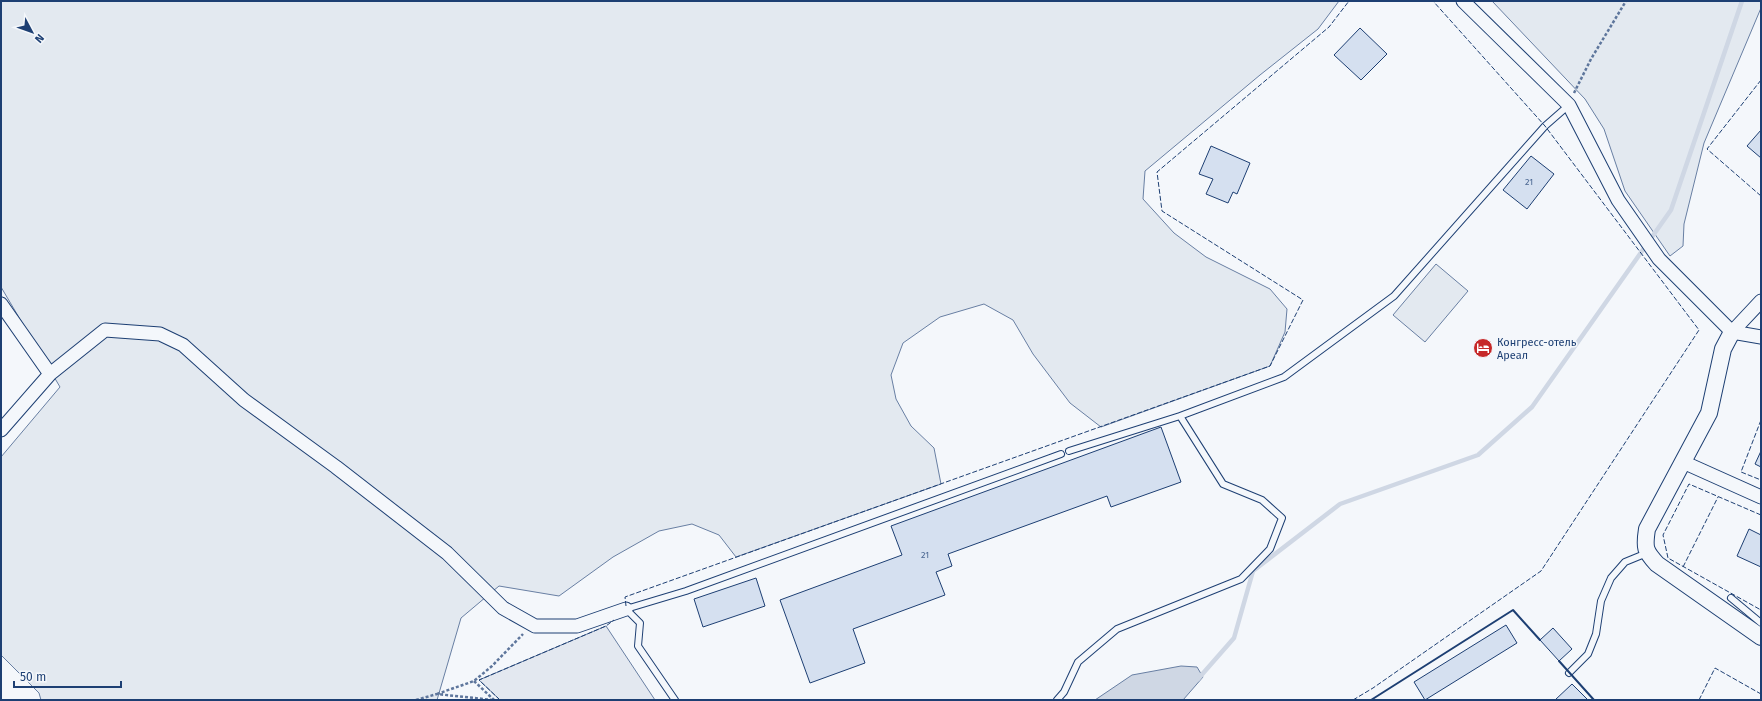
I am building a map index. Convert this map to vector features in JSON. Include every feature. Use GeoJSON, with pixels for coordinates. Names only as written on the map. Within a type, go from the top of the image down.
{"type":"FeatureCollection","features":[{"type":"Feature","properties":{"kind":"street"},"geometry":{"type":"LineString","coordinates":[[1463,1],[1569,105],[1618,200],[1659,259],[1732,332],[1761,337]]}},
{"type":"Feature","properties":{"kind":"street"},"geometry":{"type":"LineString","coordinates":[[1761,301],[1732,332],[1723,349],[1709,412],[1647,529],[1645,544],[1647,553],[1658,564],[1761,637]]}},
{"type":"Feature","properties":{"kind":"street"},"geometry":{"type":"LineString","coordinates":[[1,304],[50,374]]}},
{"type":"Feature","properties":{"kind":"street"},"geometry":{"type":"LineString","coordinates":[[1,430],[50,374],[105,330],[160,334],[183,345],[244,400],[336,467],[447,553],[502,608],[535,626],[577,626],[626,609]]}},
{"type":"Feature","properties":{"kind":"street"},"geometry":{"type":"LineString","coordinates":[[1683,462],[1761,497]]}},
{"type":"Feature","properties":{"kind":"lane"},"geometry":{"type":"LineString","coordinates":[[1069,451],[1180,416],[1284,377],[1394,296],[1545,126],[1569,105]]}},
{"type":"Feature","properties":{"kind":"lane"},"geometry":{"type":"LineString","coordinates":[[1057,700],[1064,692],[1078,662],[1117,629],[1241,579],[1270,549],[1282,518],[1262,500],[1222,484],[1180,416]]}},
{"type":"Feature","properties":{"kind":"lane"},"geometry":{"type":"LineString","coordinates":[[675,700],[638,646],[640,623],[626,609],[686,592],[1062,454]]}},
{"type":"Feature","properties":{"kind":"lane"},"geometry":{"type":"LineString","coordinates":[[1569,673],[1588,654],[1596,634],[1600,601],[1611,578],[1625,562],[1647,553]]}},
{"type":"Feature","properties":{"kind":"lane"},"geometry":{"type":"LineString","coordinates":[[1731,598],[1761,623]]}},
{"type":"Feature","properties":{"kind":"path"},"geometry":{"type":"LineString","coordinates":[[1569,105],[1590,59],[1626,1]]}},
{"type":"Feature","properties":{"kind":"path"},"geometry":{"type":"LineString","coordinates":[[416,700],[474,681],[492,666],[526,631],[535,626]]}},
{"type":"Feature","properties":{"kind":"path"},"geometry":{"type":"LineString","coordinates":[[474,681],[494,700]]}},
{"type":"Feature","properties":{"kind":"path"},"geometry":{"type":"LineString","coordinates":[[437,694],[494,700]]}},
{"type":"Feature","properties":{"kind":"shaded area"},"geometry":{"type":"Polygon","coordinates":[[[1,1],[1339,1],[1318,29],[1260,75],[1145,171],[1143,199],[1174,233],[1206,257],[1270,289],[1287,309],[1285,332],[1270,366],[1101,427],[1070,403],[1033,354],[1013,320],[984,304],[940,317],[903,343],[891,375],[896,399],[911,426],[934,448],[941,484],[736,557],[719,535],[692,524],[659,531],[613,557],[559,596],[499,586],[461,618],[437,700],[41,700],[39,693],[1,655],[1,457],[60,387],[1,287],[1,1]]]}},
{"type":"Feature","properties":{"kind":"shaded area"},"geometry":{"type":"Polygon","coordinates":[[[1492,1],[1761,1],[1761,8],[1704,143],[1684,224],[1683,246],[1670,256],[1625,191],[1604,129],[1585,99],[1492,1]]]}},
{"type":"Feature","properties":{"kind":"shaded area"},"geometry":{"type":"Polygon","coordinates":[[[1436,264],[1468,291],[1425,342],[1393,315],[1436,264]]]}},
{"type":"Feature","properties":{"kind":"shaded area"},"geometry":{"type":"Polygon","coordinates":[[[606,626],[655,700],[500,700],[479,680],[606,626]]]}},
{"type":"Feature","properties":{"kind":"shaded area"},"geometry":{"type":"Polygon","coordinates":[[[1181,666],[1197,667],[1203,677],[1183,700],[1095,700],[1132,675],[1181,666]]]}},
{"type":"Feature","properties":{"kind":"building"},"geometry":{"type":"Polygon","coordinates":[[[1360,28],[1387,54],[1361,80],[1334,55],[1360,28]]]}},
{"type":"Feature","properties":{"kind":"building"},"geometry":{"type":"Polygon","coordinates":[[[1761,130],[1761,158],[1747,146],[1761,130]]]}},
{"type":"Feature","properties":{"kind":"building"},"geometry":{"type":"Polygon","coordinates":[[[1211,146],[1250,163],[1237,194],[1233,192],[1228,203],[1206,194],[1213,179],[1199,174],[1211,146]]]}},
{"type":"Feature","properties":{"kind":"building"},"geometry":{"type":"Polygon","coordinates":[[[1531,156],[1554,174],[1527,209],[1503,190],[1531,156]]]}},
{"type":"Feature","properties":{"kind":"building"},"geometry":{"type":"Polygon","coordinates":[[[1161,427],[1181,482],[1111,507],[1107,496],[948,554],[952,566],[936,572],[945,595],[853,629],[865,663],[810,683],[780,600],[902,555],[891,526],[1161,427]]]}},
{"type":"Feature","properties":{"kind":"building"},"geometry":{"type":"Polygon","coordinates":[[[1761,451],[1761,467],[1755,464],[1761,451]]]}},
{"type":"Feature","properties":{"kind":"building"},"geometry":{"type":"Polygon","coordinates":[[[1749,529],[1761,535],[1761,567],[1737,556],[1749,529]]]}},
{"type":"Feature","properties":{"kind":"building"},"geometry":{"type":"Polygon","coordinates":[[[756,578],[765,606],[703,627],[694,599],[756,578]]]}},
{"type":"Feature","properties":{"kind":"building"},"geometry":{"type":"Polygon","coordinates":[[[1506,625],[1517,643],[1425,700],[1414,682],[1506,625]]]}},
{"type":"Feature","properties":{"kind":"building"},"geometry":{"type":"Polygon","coordinates":[[[1553,628],[1572,649],[1559,661],[1540,640],[1553,628]]]}},
{"type":"Feature","properties":{"kind":"building"},"geometry":{"type":"Polygon","coordinates":[[[1572,684],[1588,700],[1555,700],[1572,684]]]}},
{"type":"Feature","properties":{"kind":"waterway"},"geometry":{"type":"LineString","coordinates":[[1198,679],[1234,638],[1253,571],[1340,504],[1478,455],[1532,407],[1671,210],[1742,1]]}},
{"type":"Feature","properties":{"kind":"fence"},"geometry":{"type":"LineString","coordinates":[[626,606],[625,597],[1270,366],[1303,300],[1162,211],[1157,172],[1329,27],[1349,1]]}},
{"type":"Feature","properties":{"kind":"fence"},"geometry":{"type":"LineString","coordinates":[[1353,700],[1373,688],[1541,571],[1699,330],[1545,126],[1433,1]]}},
{"type":"Feature","properties":{"kind":"fence"},"geometry":{"type":"LineString","coordinates":[[1761,80],[1707,149],[1761,196]]}},
{"type":"Feature","properties":{"kind":"fence"},"geometry":{"type":"LineString","coordinates":[[1761,420],[1741,472],[1761,480]]}},
{"type":"Feature","properties":{"kind":"fence"},"geometry":{"type":"LineString","coordinates":[[1761,515],[1689,484],[1663,535],[1668,558],[1761,610]]}},
{"type":"Feature","properties":{"kind":"fence"},"geometry":{"type":"LineString","coordinates":[[1683,567],[1718,497]]}},
{"type":"Feature","properties":{"kind":"fence"},"geometry":{"type":"LineString","coordinates":[[500,700],[479,680],[606,626],[614,620]]}},
{"type":"Feature","properties":{"kind":"fence"},"geometry":{"type":"LineString","coordinates":[[1699,700],[1715,668],[1761,694]]}},
{"type":"Feature","properties":{"kind":"wall"},"geometry":{"type":"LineString","coordinates":[[1371,700],[1513,610],[1540,640]]}},
{"type":"Feature","properties":{"kind":"wall"},"geometry":{"type":"LineString","coordinates":[[1559,661],[1594,700]]}},
{"type":"Feature","properties":{"kind":"place","name":"Конгресс-отель Ареал"},"geometry":{"type":"Point","coordinates":[1483,348]}}]}
